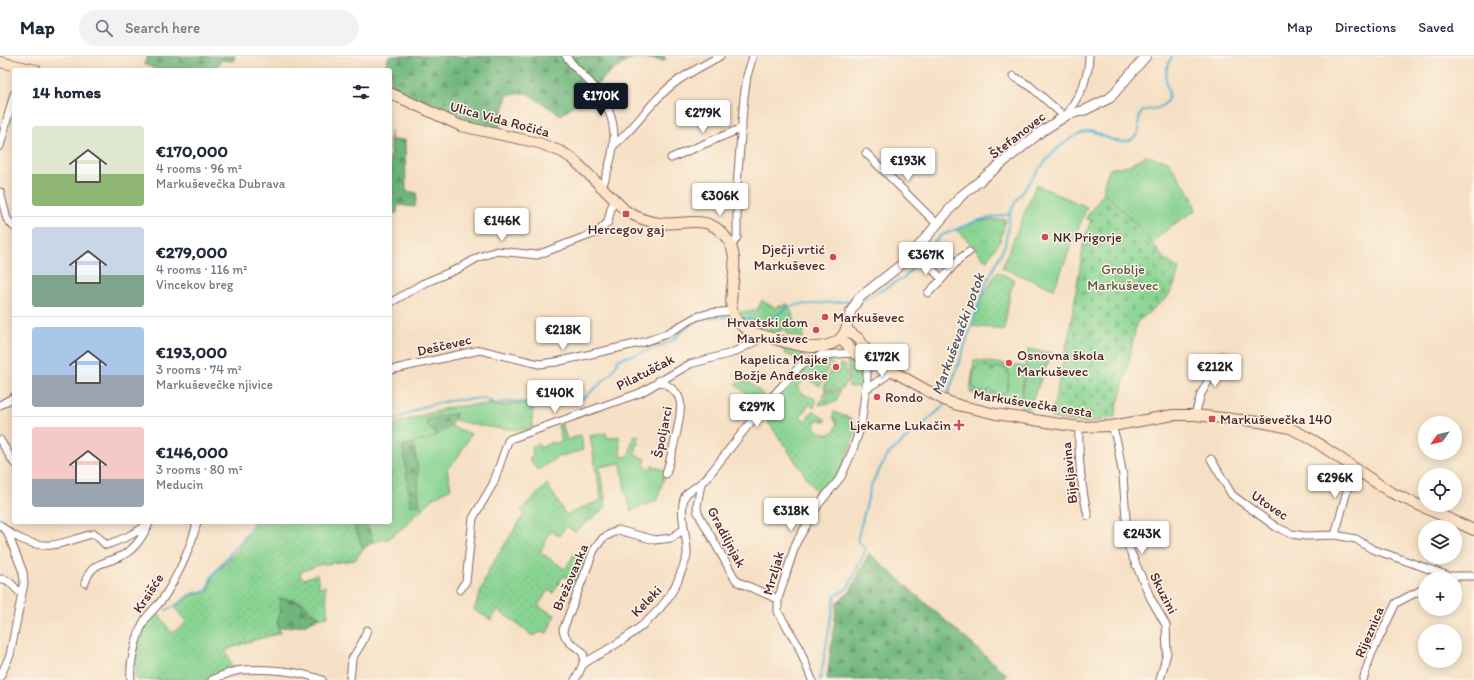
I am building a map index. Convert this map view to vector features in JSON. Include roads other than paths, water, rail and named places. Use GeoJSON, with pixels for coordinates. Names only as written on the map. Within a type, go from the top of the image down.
{"type":"FeatureCollection","features":[{"type":"Feature","properties":{"kind":"main road"},"geometry":{"type":"LineString","coordinates":[[0,62],[24,68]]}},
{"type":"Feature","properties":{"kind":"main road","name":"Ulica Vida Ročića"},"geometry":{"type":"LineString","coordinates":[[392,93],[461,126],[539,143],[562,152],[573,159],[614,201],[636,216],[660,223],[708,223],[718,229],[732,245]]}},
{"type":"Feature","properties":{"kind":"main road"},"geometry":{"type":"LineString","coordinates":[[732,245],[735,265],[734,315],[746,328],[761,335],[814,347],[830,345],[843,334],[856,336],[865,346],[873,360]]}},
{"type":"Feature","properties":{"kind":"main road"},"geometry":{"type":"LineString","coordinates":[[843,334],[857,355],[862,352],[865,346]]}},
{"type":"Feature","properties":{"kind":"main road","name":"Markuševečka cesta"},"geometry":{"type":"LineString","coordinates":[[857,355],[873,360],[946,401],[996,414],[1079,427],[1112,426],[1173,415],[1194,415],[1260,422],[1290,428],[1313,440],[1355,470],[1390,492],[1474,530]]}},
{"type":"Feature","properties":{"kind":"street"},"geometry":{"type":"LineString","coordinates":[[566,56],[594,88],[610,114],[614,130],[614,145],[602,188]]}},
{"type":"Feature","properties":{"kind":"street"},"geometry":{"type":"LineString","coordinates":[[614,145],[627,135],[663,93],[678,80],[720,56]]}},
{"type":"Feature","properties":{"kind":"street"},"geometry":{"type":"LineString","coordinates":[[732,245],[738,237],[737,185],[746,83],[753,56]]}},
{"type":"Feature","properties":{"kind":"street"},"geometry":{"type":"LineString","coordinates":[[1012,76],[1030,86],[1066,116],[1083,87],[1088,69],[1089,56]]}},
{"type":"Feature","properties":{"kind":"street","name":"Štefanovec"},"geometry":{"type":"LineString","coordinates":[[843,334],[856,302],[892,273],[919,256],[936,224],[961,196],[1042,131],[1066,116],[1085,110],[1110,98],[1146,56]]}},
{"type":"Feature","properties":{"kind":"street"},"geometry":{"type":"LineString","coordinates":[[0,146],[12,101]]}},
{"type":"Feature","properties":{"kind":"street"},"geometry":{"type":"LineString","coordinates":[[671,158],[742,128]]}},
{"type":"Feature","properties":{"kind":"street"},"geometry":{"type":"LineString","coordinates":[[866,153],[936,224]]}},
{"type":"Feature","properties":{"kind":"street"},"geometry":{"type":"LineString","coordinates":[[0,192],[7,219],[12,225]]}},
{"type":"Feature","properties":{"kind":"street"},"geometry":{"type":"LineString","coordinates":[[392,302],[422,284],[460,268],[479,257],[497,251],[537,255],[598,232],[608,222],[614,201]]}},
{"type":"Feature","properties":{"kind":"street"},"geometry":{"type":"LineString","coordinates":[[928,292],[942,279],[959,259],[969,252]]}},
{"type":"Feature","properties":{"kind":"street"},"geometry":{"type":"LineString","coordinates":[[919,256],[942,279]]}},
{"type":"Feature","properties":{"kind":"street","name":"Deščevec"},"geometry":{"type":"LineString","coordinates":[[392,370],[480,350],[539,364],[556,362],[664,336],[696,317],[710,313],[734,315]]}},
{"type":"Feature","properties":{"kind":"street","name":"Pilatuščak"},"geometry":{"type":"LineString","coordinates":[[460,590],[466,581],[473,518],[493,484],[508,441],[514,437],[640,392],[690,364],[741,349],[756,341],[761,335]]}},
{"type":"Feature","properties":{"kind":"street"},"geometry":{"type":"LineString","coordinates":[[683,530],[685,496],[701,484],[760,410],[801,365],[822,355],[857,355]]}},
{"type":"Feature","properties":{"kind":"street","name":"Mrzljak"},"geometry":{"type":"LineString","coordinates":[[812,680],[798,645],[778,612],[778,599],[796,542],[818,505],[841,477],[861,426],[867,370],[857,355]]}},
{"type":"Feature","properties":{"kind":"street"},"geometry":{"type":"LineString","coordinates":[[1194,415],[1201,394],[1222,356]]}},
{"type":"Feature","properties":{"kind":"street"},"geometry":{"type":"LineString","coordinates":[[866,388],[884,378],[892,370]]}},
{"type":"Feature","properties":{"kind":"street","name":"Špoljarci"},"geometry":{"type":"LineString","coordinates":[[659,380],[677,394],[681,402],[677,431],[666,474]]}},
{"type":"Feature","properties":{"kind":"street"},"geometry":{"type":"LineString","coordinates":[[0,406],[12,398]]}},
{"type":"Feature","properties":{"kind":"street","name":"Skuzini"},"geometry":{"type":"LineString","coordinates":[[1112,426],[1117,442],[1123,476],[1128,546],[1151,599],[1166,624],[1167,653],[1160,680]]}},
{"type":"Feature","properties":{"kind":"street","name":"Bijeljavina"},"geometry":{"type":"LineString","coordinates":[[1079,427],[1083,497],[1088,516]]}},
{"type":"Feature","properties":{"kind":"street"},"geometry":{"type":"LineString","coordinates":[[0,440],[12,460]]}},
{"type":"Feature","properties":{"kind":"street","name":"Utovec"},"geometry":{"type":"LineString","coordinates":[[1211,459],[1232,495],[1276,527],[1292,534],[1305,536],[1335,535],[1356,539],[1372,549],[1433,572]]}},
{"type":"Feature","properties":{"kind":"street"},"geometry":{"type":"LineString","coordinates":[[1335,535],[1350,480],[1355,470]]}},
{"type":"Feature","properties":{"kind":"street","name":"Gradiljnjak"},"geometry":{"type":"LineString","coordinates":[[701,484],[697,506],[698,513],[734,577],[738,582],[778,599]]}},
{"type":"Feature","properties":{"kind":"street"},"geometry":{"type":"LineString","coordinates":[[8,534],[34,544],[48,546],[95,534],[106,545],[126,538],[147,524]]}},
{"type":"Feature","properties":{"kind":"street"},"geometry":{"type":"LineString","coordinates":[[85,583],[90,570],[97,565],[123,555],[132,549],[142,537],[149,524]]}},
{"type":"Feature","properties":{"kind":"street","name":"Krsišće"},"geometry":{"type":"LineString","coordinates":[[131,680],[131,670],[137,640],[145,619],[163,598],[181,564],[193,537],[196,524]]}},
{"type":"Feature","properties":{"kind":"street"},"geometry":{"type":"LineString","coordinates":[[0,525],[8,534],[23,572],[22,593],[10,655],[0,677]]}},
{"type":"Feature","properties":{"kind":"street","name":"Brežovanka"},"geometry":{"type":"LineString","coordinates":[[584,664],[583,653],[570,641],[563,630],[598,543],[618,530],[654,540],[671,538],[683,530]]}},
{"type":"Feature","properties":{"kind":"street","name":"Keleki"},"geometry":{"type":"LineString","coordinates":[[584,664],[639,628],[658,611],[670,596],[686,561],[687,546],[683,530]]}},
{"type":"Feature","properties":{"kind":"street"},"geometry":{"type":"LineString","coordinates":[[1462,576],[1474,576]]}},
{"type":"Feature","properties":{"kind":"street"},"geometry":{"type":"LineString","coordinates":[[0,579],[5,579],[11,582],[18,592],[22,593]]}},
{"type":"Feature","properties":{"kind":"street","name":"Rijeznica"},"geometry":{"type":"LineString","coordinates":[[1365,678],[1371,655],[1396,603],[1418,592]]}},
{"type":"Feature","properties":{"kind":"street"},"geometry":{"type":"LineString","coordinates":[[350,680],[352,659],[363,642],[367,630]]}},
{"type":"Feature","properties":{"kind":"street"},"geometry":{"type":"LineString","coordinates":[[575,680],[584,664]]}},
{"type":"Feature","properties":{"kind":"street"},"geometry":{"type":"LineString","coordinates":[[212,680],[231,672],[242,670],[278,671],[314,676],[322,680]]}},
{"type":"Feature","properties":{"kind":"waterway","name":"Štefanovec"},"geometry":{"type":"LineString","coordinates":[[922,256],[940,236],[979,220],[1010,214],[1016,201],[1048,158],[1073,137],[1092,131],[1117,141],[1129,140],[1134,137],[1139,132],[1140,115],[1143,111],[1162,106],[1167,101],[1169,92],[1166,74],[1172,56]]}},
{"type":"Feature","properties":{"kind":"waterway","name":"Markuševački potok"},"geometry":{"type":"LineString","coordinates":[[947,397],[986,284],[1005,245],[1010,215]]}},
{"type":"Feature","properties":{"kind":"waterway","name":"Štefanovec"},"geometry":{"type":"LineString","coordinates":[[864,300],[905,277],[919,260]]}},
{"type":"Feature","properties":{"kind":"waterway","name":"Štefanovec"},"geometry":{"type":"LineString","coordinates":[[739,317],[758,322],[769,320],[786,309],[796,305],[853,301]]}},
{"type":"Feature","properties":{"kind":"waterway","name":"Štefanovec"},"geometry":{"type":"LineString","coordinates":[[392,421],[425,406],[448,401],[484,398],[495,404],[510,401],[551,408],[585,397],[611,374],[619,359],[659,347],[671,341],[693,323],[701,319],[731,317]]}},
{"type":"Feature","properties":{"kind":"waterway","name":"Markuševački potok"},"geometry":{"type":"LineString","coordinates":[[820,680],[835,596],[848,588],[866,549],[858,542],[858,537],[872,483],[887,456],[944,406],[945,403]]}},
{"type":"Feature","properties":{"kind":"waterway","name":"Štefanovec"},"geometry":{"type":"LineString","coordinates":[[166,610],[172,608],[191,594],[207,591],[211,577],[255,524]]}},
{"type":"Feature","properties":{"kind":"waterway","name":"Štefanovec"},"geometry":{"type":"LineString","coordinates":[[125,665],[126,660]]}},
{"type":"Feature","properties":{"kind":"place","name":"Hercegov gaj"},"geometry":{"type":"Point","coordinates":[626,214]}},
{"type":"Feature","properties":{"kind":"place","name":"NK Prigorje"},"geometry":{"type":"Point","coordinates":[1045,237]}},
{"type":"Feature","properties":{"kind":"place","name":"Dječji vrtić Markuševec"},"geometry":{"type":"Point","coordinates":[833,257]}},
{"type":"Feature","properties":{"kind":"place","name":"Markuševec"},"geometry":{"type":"Point","coordinates":[825,317]}},
{"type":"Feature","properties":{"kind":"place","name":"Hrvatski dom Markuševec"},"geometry":{"type":"Point","coordinates":[816,330]}},
{"type":"Feature","properties":{"kind":"place","name":"Osnovna škola Markuševec"},"geometry":{"type":"Point","coordinates":[1009,363]}},
{"type":"Feature","properties":{"kind":"place","name":"kapelica Majke Božje Anđeoske"},"geometry":{"type":"Point","coordinates":[836,367]}},
{"type":"Feature","properties":{"kind":"place","name":"Rondo"},"geometry":{"type":"Point","coordinates":[877,397]}},
{"type":"Feature","properties":{"kind":"place","name":"Markuševečka 140"},"geometry":{"type":"Point","coordinates":[1212,419]}},
{"type":"Feature","properties":{"kind":"place","name":"Ljekarne Lukačin"},"geometry":{"type":"Point","coordinates":[959,425]}},
{"type":"Feature","properties":{"kind":"park label","name":"Groblje Markuševec"},"geometry":{"type":"Point","coordinates":[1123,278]}}]}
